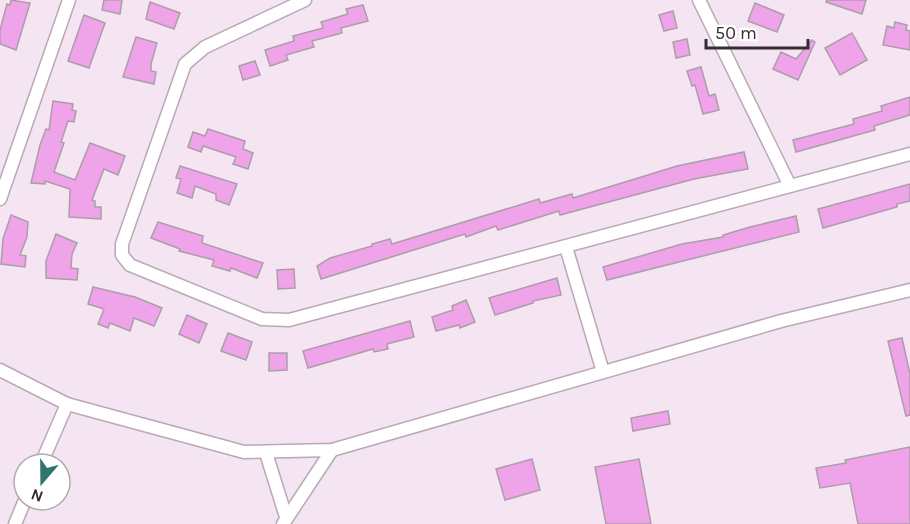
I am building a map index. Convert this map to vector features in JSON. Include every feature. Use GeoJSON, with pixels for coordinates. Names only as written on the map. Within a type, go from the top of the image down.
{"type":"FeatureCollection","features":[{"type":"Feature","properties":{"kind":"street"},"geometry":{"type":"LineString","coordinates":[[0,199],[69,0]]}},
{"type":"Feature","properties":{"kind":"street"},"geometry":{"type":"LineString","coordinates":[[305,0],[205,47],[185,64],[122,244],[122,255],[130,265],[262,319],[276,321],[566,247],[910,154]]}},
{"type":"Feature","properties":{"kind":"street"},"geometry":{"type":"LineString","coordinates":[[699,0],[790,186]]}},
{"type":"Feature","properties":{"kind":"street"},"geometry":{"type":"LineString","coordinates":[[566,247],[603,372]]}},
{"type":"Feature","properties":{"kind":"street"},"geometry":{"type":"LineString","coordinates":[[0,370],[67,404],[244,452],[332,450],[782,321],[910,290]]}},
{"type":"Feature","properties":{"kind":"street"},"geometry":{"type":"LineString","coordinates":[[46,452],[67,404]]}},
{"type":"Feature","properties":{"kind":"street"},"geometry":{"type":"LineString","coordinates":[[284,520],[332,450]]}},
{"type":"Feature","properties":{"kind":"street"},"geometry":{"type":"LineString","coordinates":[[266,453],[284,520]]}},
{"type":"Feature","properties":{"kind":"building"},"geometry":{"type":"Polygon","coordinates":[[[11,0],[30,3],[16,50],[0,44],[0,30],[7,4],[10,5],[11,0]]]}},
{"type":"Feature","properties":{"kind":"building"},"geometry":{"type":"Polygon","coordinates":[[[104,0],[122,0],[120,14],[102,10],[104,0]]]}},
{"type":"Feature","properties":{"kind":"building"},"geometry":{"type":"Polygon","coordinates":[[[827,0],[866,0],[862,14],[826,2],[827,0]]]}},
{"type":"Feature","properties":{"kind":"building"},"geometry":{"type":"Polygon","coordinates":[[[150,2],[180,13],[174,29],[146,19],[150,2]]]}},
{"type":"Feature","properties":{"kind":"building"},"geometry":{"type":"Polygon","coordinates":[[[755,3],[784,15],[777,32],[748,21],[755,3]]]}},
{"type":"Feature","properties":{"kind":"building"},"geometry":{"type":"Polygon","coordinates":[[[363,5],[368,21],[341,28],[342,33],[312,41],[314,47],[286,55],[288,60],[270,66],[265,50],[294,41],[293,36],[323,28],[321,22],[348,14],[346,9],[363,5]]]}},
{"type":"Feature","properties":{"kind":"building"},"geometry":{"type":"Polygon","coordinates":[[[673,11],[677,28],[664,31],[659,15],[673,11]]]}},
{"type":"Feature","properties":{"kind":"building"},"geometry":{"type":"Polygon","coordinates":[[[84,15],[105,23],[89,68],[68,61],[84,15]]]}},
{"type":"Feature","properties":{"kind":"building"},"geometry":{"type":"Polygon","coordinates":[[[895,22],[907,25],[906,30],[910,31],[910,50],[883,45],[887,26],[894,28],[895,22]]]}},
{"type":"Feature","properties":{"kind":"building"},"geometry":{"type":"Polygon","coordinates":[[[852,33],[867,60],[840,75],[825,48],[852,33]]]}},
{"type":"Feature","properties":{"kind":"building"},"geometry":{"type":"Polygon","coordinates":[[[136,37],[157,43],[151,64],[151,71],[156,72],[154,84],[123,77],[136,37]]]}},
{"type":"Feature","properties":{"kind":"building"},"geometry":{"type":"Polygon","coordinates":[[[687,39],[690,55],[676,58],[673,42],[687,39]]]}},
{"type":"Feature","properties":{"kind":"building"},"geometry":{"type":"Polygon","coordinates":[[[812,40],[815,42],[798,80],[773,69],[781,52],[796,59],[812,40]]]}},
{"type":"Feature","properties":{"kind":"building"},"geometry":{"type":"Polygon","coordinates":[[[255,61],[260,75],[243,80],[239,66],[255,61]]]}},
{"type":"Feature","properties":{"kind":"building"},"geometry":{"type":"Polygon","coordinates":[[[701,67],[709,96],[715,94],[719,110],[703,114],[695,85],[692,86],[687,71],[701,67]]]}},
{"type":"Feature","properties":{"kind":"building"},"geometry":{"type":"Polygon","coordinates":[[[910,97],[910,115],[874,126],[875,130],[796,152],[793,140],[854,124],[853,119],[882,111],[881,106],[910,97]]]}},
{"type":"Feature","properties":{"kind":"building"},"geometry":{"type":"Polygon","coordinates":[[[53,101],[73,104],[72,110],[76,111],[74,122],[68,121],[61,142],[64,143],[54,172],[75,180],[90,143],[125,156],[118,175],[104,169],[92,200],[95,201],[95,207],[101,207],[101,219],[69,217],[70,189],[45,181],[45,184],[31,183],[40,145],[46,129],[49,130],[53,101]]]}},
{"type":"Feature","properties":{"kind":"building"},"geometry":{"type":"Polygon","coordinates":[[[208,129],[245,141],[243,149],[253,153],[248,169],[233,164],[236,157],[203,146],[201,152],[188,147],[193,132],[205,136],[208,129]]]}},
{"type":"Feature","properties":{"kind":"building"},"geometry":{"type":"Polygon","coordinates":[[[744,152],[748,169],[694,179],[560,215],[559,211],[498,230],[496,226],[466,237],[465,234],[321,279],[317,266],[330,258],[372,246],[372,244],[390,239],[392,244],[539,199],[540,203],[572,194],[573,198],[677,166],[744,152]]]}},
{"type":"Feature","properties":{"kind":"building"},"geometry":{"type":"Polygon","coordinates":[[[180,166],[237,184],[229,205],[216,200],[216,194],[195,186],[192,198],[177,193],[181,179],[176,178],[180,166]]]}},
{"type":"Feature","properties":{"kind":"building"},"geometry":{"type":"Polygon","coordinates":[[[910,184],[910,201],[897,204],[897,207],[823,228],[818,209],[910,184]]]}},
{"type":"Feature","properties":{"kind":"building"},"geometry":{"type":"Polygon","coordinates":[[[11,215],[28,222],[27,237],[20,255],[26,256],[25,267],[1,264],[3,239],[11,215]]]}},
{"type":"Feature","properties":{"kind":"building"},"geometry":{"type":"Polygon","coordinates":[[[796,216],[799,232],[607,280],[603,267],[682,244],[723,237],[723,235],[750,227],[796,216]]]}},
{"type":"Feature","properties":{"kind":"building"},"geometry":{"type":"Polygon","coordinates":[[[158,222],[203,236],[202,243],[263,263],[257,278],[231,268],[230,271],[212,266],[214,260],[179,251],[180,249],[151,238],[158,222]]]}},
{"type":"Feature","properties":{"kind":"building"},"geometry":{"type":"Polygon","coordinates":[[[56,234],[77,243],[72,254],[71,268],[78,269],[77,280],[46,278],[46,261],[56,234]]]}},
{"type":"Feature","properties":{"kind":"building"},"geometry":{"type":"Polygon","coordinates":[[[294,269],[295,288],[278,289],[277,270],[294,269]]]}},
{"type":"Feature","properties":{"kind":"building"},"geometry":{"type":"Polygon","coordinates":[[[557,278],[561,295],[533,301],[533,303],[495,315],[489,298],[557,278]]]}},
{"type":"Feature","properties":{"kind":"building"},"geometry":{"type":"Polygon","coordinates":[[[93,287],[135,297],[162,308],[154,326],[134,318],[130,331],[110,323],[108,328],[98,324],[104,309],[88,304],[93,287]]]}},
{"type":"Feature","properties":{"kind":"building"},"geometry":{"type":"Polygon","coordinates":[[[466,300],[475,322],[460,328],[459,325],[436,331],[432,317],[453,310],[452,306],[466,300]]]}},
{"type":"Feature","properties":{"kind":"building"},"geometry":{"type":"Polygon","coordinates":[[[187,315],[207,324],[199,343],[179,334],[187,315]]]}},
{"type":"Feature","properties":{"kind":"building"},"geometry":{"type":"Polygon","coordinates":[[[410,321],[414,337],[387,344],[388,349],[374,352],[373,349],[308,368],[303,351],[410,321]]]}},
{"type":"Feature","properties":{"kind":"building"},"geometry":{"type":"Polygon","coordinates":[[[228,333],[252,342],[246,360],[221,351],[228,333]]]}},
{"type":"Feature","properties":{"kind":"building"},"geometry":{"type":"Polygon","coordinates":[[[902,338],[910,374],[910,415],[906,416],[888,341],[902,338]]]}},
{"type":"Feature","properties":{"kind":"building"},"geometry":{"type":"Polygon","coordinates":[[[269,353],[287,353],[287,370],[269,371],[269,353]]]}},
{"type":"Feature","properties":{"kind":"building"},"geometry":{"type":"Polygon","coordinates":[[[668,411],[670,424],[633,431],[631,418],[668,411]]]}},
{"type":"Feature","properties":{"kind":"building"},"geometry":{"type":"Polygon","coordinates":[[[910,447],[910,524],[858,524],[850,483],[820,488],[816,468],[910,447]]]}},
{"type":"Feature","properties":{"kind":"building"},"geometry":{"type":"Polygon","coordinates":[[[532,459],[540,490],[505,500],[496,469],[532,459]]]}},
{"type":"Feature","properties":{"kind":"building"},"geometry":{"type":"Polygon","coordinates":[[[639,459],[651,524],[606,524],[595,467],[639,459]]]}}]}
